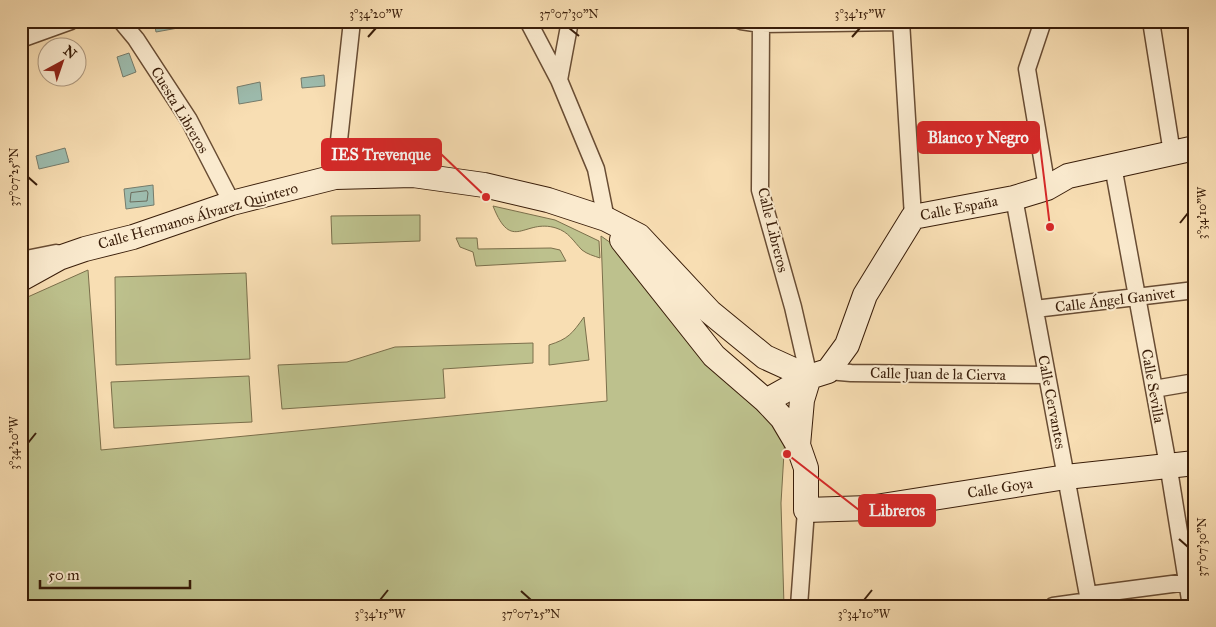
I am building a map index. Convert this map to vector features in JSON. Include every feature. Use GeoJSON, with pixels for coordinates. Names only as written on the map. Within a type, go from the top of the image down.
{"type":"FeatureCollection","features":[{"type":"Feature","properties":{"kind":"street"},"geometry":{"type":"LineString","coordinates":[[21,38],[71,21]]}},
{"type":"Feature","properties":{"kind":"street","name":"Cuesta Libreros"},"geometry":{"type":"LineString","coordinates":[[121,21],[136,39],[189,120],[232,203]]}},
{"type":"Feature","properties":{"kind":"street"},"geometry":{"type":"LineString","coordinates":[[335,177],[352,21]]}},
{"type":"Feature","properties":{"kind":"street"},"geometry":{"type":"LineString","coordinates":[[528,21],[558,80],[596,169],[606,219],[714,356],[766,401],[782,418],[798,445]]}},
{"type":"Feature","properties":{"kind":"street"},"geometry":{"type":"LineString","coordinates":[[558,80],[570,21]]}},
{"type":"Feature","properties":{"kind":"street"},"geometry":{"type":"LineString","coordinates":[[741,21],[901,22],[913,217]]}},
{"type":"Feature","properties":{"kind":"street"},"geometry":{"type":"LineString","coordinates":[[1043,21],[1027,69],[1046,188]]}},
{"type":"Feature","properties":{"kind":"street"},"geometry":{"type":"LineString","coordinates":[[1151,21],[1184,151]]}},
{"type":"Feature","properties":{"kind":"street","name":"Calle Libreros"},"geometry":{"type":"LineString","coordinates":[[761,22],[760,190],[793,307],[819,374],[815,395],[812,460],[806,468]]}},
{"type":"Feature","properties":{"kind":"street","name":"Calle España"},"geometry":{"type":"LineString","coordinates":[[819,374],[847,345],[865,295],[913,217],[1014,198],[1046,188],[1068,176],[1184,151]]}},
{"type":"Feature","properties":{"kind":"street","name":"Calle Sevilla"},"geometry":{"type":"LineString","coordinates":[[1113,166],[1191,581],[1191,606]]}},
{"type":"Feature","properties":{"kind":"street","name":"Calle Hermanos Álvarez Quintero"},"geometry":{"type":"LineString","coordinates":[[21,278],[59,258],[85,249],[133,237],[232,203],[335,177],[413,175],[484,185],[548,200],[606,219],[639,236],[710,312],[765,357],[819,374]]}},
{"type":"Feature","properties":{"kind":"street","name":"Calle Cervantes"},"geometry":{"type":"LineString","coordinates":[[1014,198],[1089,601]]}},
{"type":"Feature","properties":{"kind":"street"},"geometry":{"type":"LineString","coordinates":[[21,260],[85,249]]}},
{"type":"Feature","properties":{"kind":"street","name":"Calle Ángel Ganivet"},"geometry":{"type":"LineString","coordinates":[[1035,309],[1195,290]]}},
{"type":"Feature","properties":{"kind":"street"},"geometry":{"type":"LineString","coordinates":[[766,401],[819,374]]}},
{"type":"Feature","properties":{"kind":"street","name":"Calle Libreros"},"geometry":{"type":"LineString","coordinates":[[799,606],[806,510],[806,468],[798,445],[802,400],[819,374]]}},
{"type":"Feature","properties":{"kind":"street","name":"Calle Juan de la Cierva"},"geometry":{"type":"LineString","coordinates":[[819,374],[1047,375]]}},
{"type":"Feature","properties":{"kind":"street"},"geometry":{"type":"LineString","coordinates":[[1154,389],[1195,382]]}},
{"type":"Feature","properties":{"kind":"street","name":"Calle Goya"},"geometry":{"type":"LineString","coordinates":[[806,510],[870,508],[1066,477],[1195,463]]}},
{"type":"Feature","properties":{"kind":"street"},"geometry":{"type":"LineString","coordinates":[[1053,606],[1191,581]]}},
{"type":"Feature","properties":{"kind":"green space"},"geometry":{"type":"Polygon","coordinates":[[[493,206],[555,220],[599,241],[600,258],[582,250],[568,234],[556,228],[545,226],[513,231],[506,228],[493,206]]]}},
{"type":"Feature","properties":{"kind":"green space"},"geometry":{"type":"Polygon","coordinates":[[[420,215],[420,241],[332,244],[331,216],[420,215]]]}},
{"type":"Feature","properties":{"kind":"green space"},"geometry":{"type":"Polygon","coordinates":[[[601,236],[618,248],[698,355],[785,436],[781,503],[784,606],[21,606],[21,300],[88,270],[101,450],[607,401],[601,236]]]}},
{"type":"Feature","properties":{"kind":"green space"},"geometry":{"type":"Polygon","coordinates":[[[456,238],[477,238],[478,249],[551,248],[560,250],[566,261],[476,266],[473,252],[460,247],[456,238]]]}},
{"type":"Feature","properties":{"kind":"green space"},"geometry":{"type":"Polygon","coordinates":[[[246,273],[250,359],[116,365],[115,277],[246,273]]]}},
{"type":"Feature","properties":{"kind":"green space"},"geometry":{"type":"Polygon","coordinates":[[[584,317],[589,360],[549,365],[549,345],[569,335],[584,317]]]}},
{"type":"Feature","properties":{"kind":"green space"},"geometry":{"type":"Polygon","coordinates":[[[533,343],[533,363],[443,369],[445,398],[282,409],[278,365],[347,362],[395,347],[533,343]]]}},
{"type":"Feature","properties":{"kind":"green space"},"geometry":{"type":"Polygon","coordinates":[[[249,376],[252,422],[114,428],[111,382],[249,376]]]}},
{"type":"Feature","properties":{"kind":"water"},"geometry":{"type":"Polygon","coordinates":[[[154,21],[176,21],[178,28],[156,32],[154,21]]]}},
{"type":"Feature","properties":{"kind":"water"},"geometry":{"type":"Polygon","coordinates":[[[129,53],[136,72],[123,77],[117,57],[129,53]]]}},
{"type":"Feature","properties":{"kind":"water"},"geometry":{"type":"Polygon","coordinates":[[[324,75],[325,86],[302,88],[301,78],[324,75]]]}},
{"type":"Feature","properties":{"kind":"water"},"geometry":{"type":"Polygon","coordinates":[[[260,82],[262,100],[239,104],[237,87],[260,82]]]}},
{"type":"Feature","properties":{"kind":"water"},"geometry":{"type":"Polygon","coordinates":[[[65,148],[69,162],[39,169],[36,156],[65,148]]]}},
{"type":"Feature","properties":{"kind":"water"},"geometry":{"type":"Polygon","coordinates":[[[153,185],[154,205],[126,209],[124,189],[153,185]]]}},
{"type":"Feature","properties":{"kind":"place","name":"IES Trevenque"},"geometry":{"type":"Point","coordinates":[486,197]}},
{"type":"Feature","properties":{"kind":"place","name":"Blanco y Negro"},"geometry":{"type":"Point","coordinates":[1050,227]}},
{"type":"Feature","properties":{"kind":"place","name":"Libreros"},"geometry":{"type":"Point","coordinates":[787,454]}}]}
